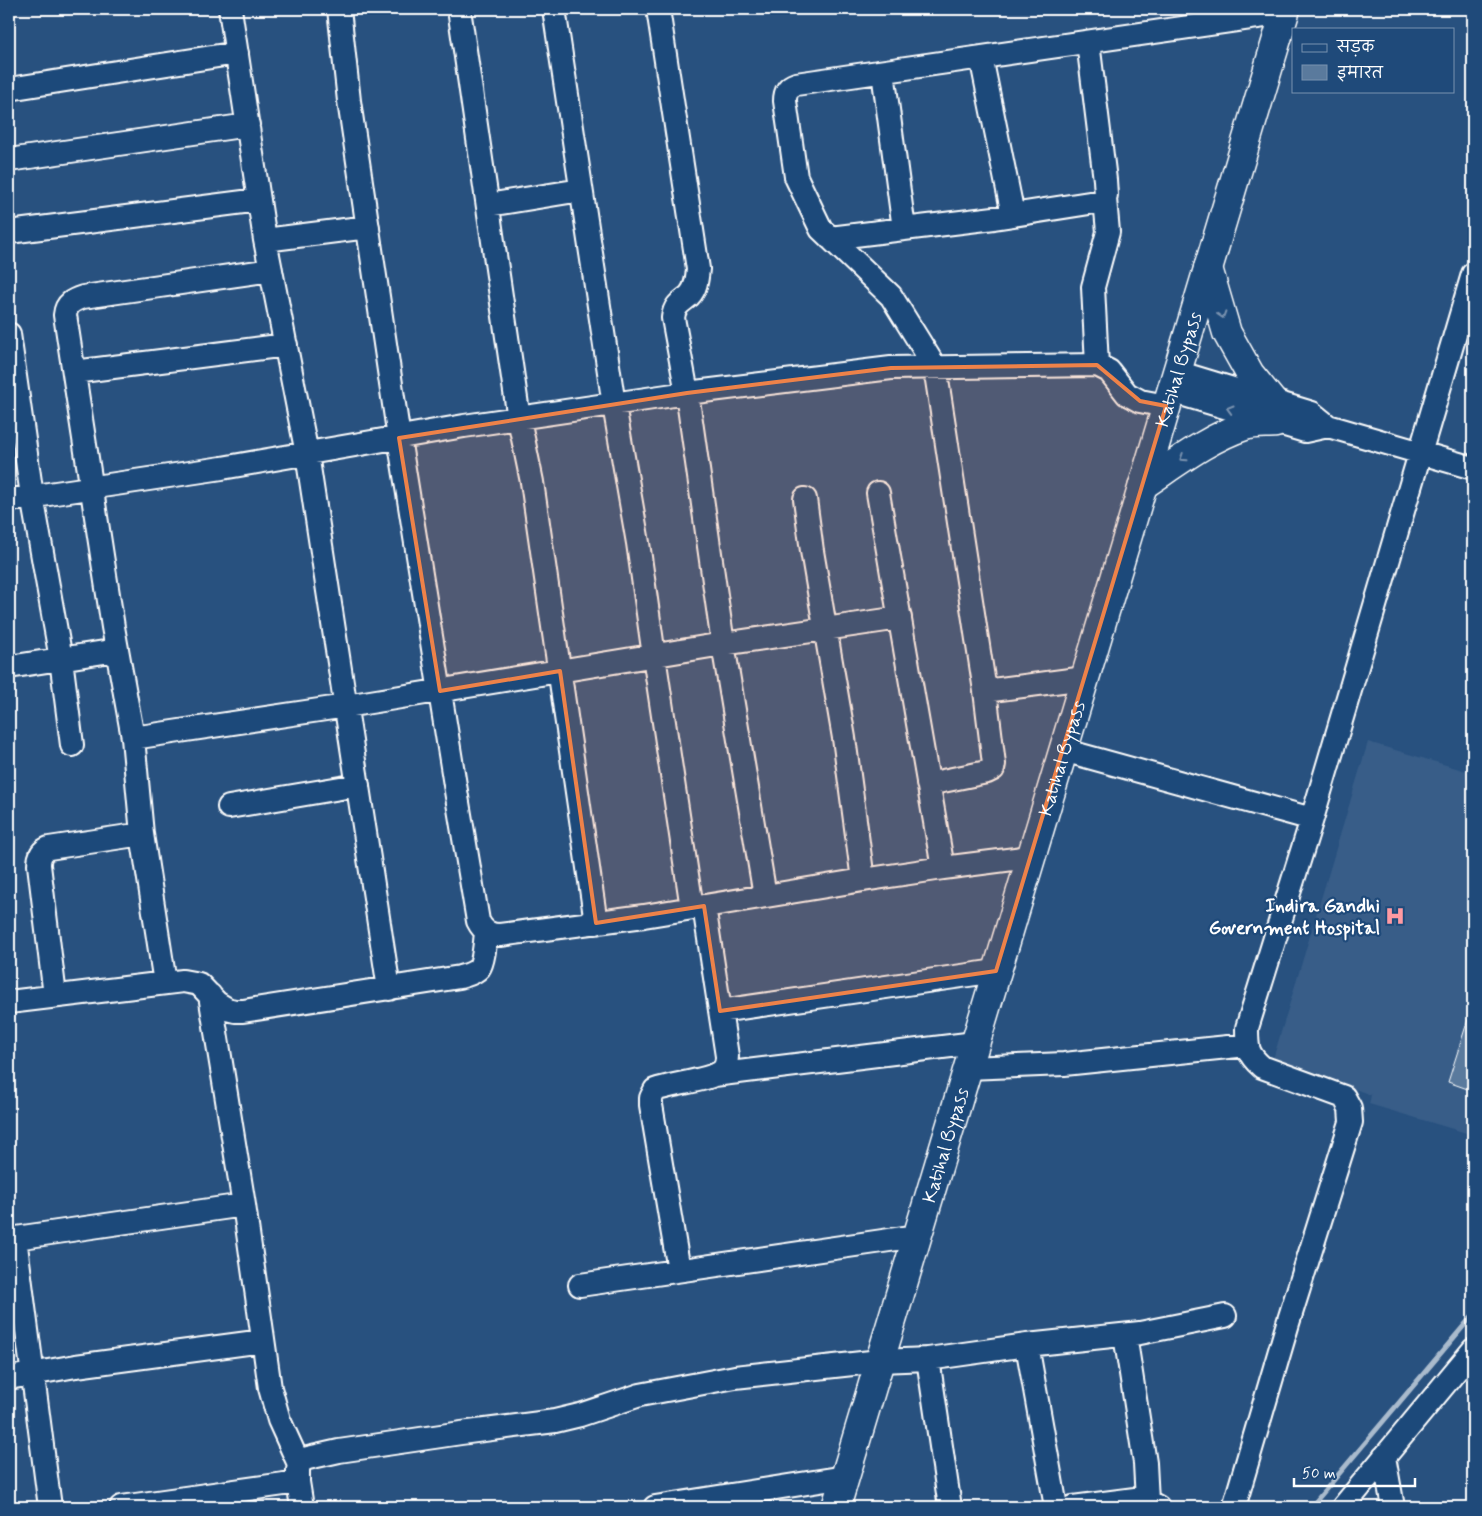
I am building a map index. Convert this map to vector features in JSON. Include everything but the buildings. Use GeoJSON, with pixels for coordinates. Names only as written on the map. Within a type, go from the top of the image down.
{"type":"FeatureCollection","features":[{"type":"Feature","properties":{"kind":"main road","name":"Katihal Bypass"},"geometry":{"type":"LineString","coordinates":[[836,1507],[1286,11]]}},
{"type":"Feature","properties":{"kind":"main road"},"geometry":{"type":"LineString","coordinates":[[1143,485],[1186,456],[1218,438],[1274,412],[1227,333],[1208,268]]}},
{"type":"Feature","properties":{"kind":"street"},"geometry":{"type":"LineString","coordinates":[[230,9],[265,240],[307,454],[389,989]]}},
{"type":"Feature","properties":{"kind":"street"},"geometry":{"type":"LineString","coordinates":[[339,9],[349,101],[399,438],[478,921],[486,932],[500,935],[596,923],[863,880],[1030,857]]}},
{"type":"Feature","properties":{"kind":"street"},"geometry":{"type":"LineString","coordinates":[[459,9],[519,419],[532,482],[596,923]]}},
{"type":"Feature","properties":{"kind":"street"},"geometry":{"type":"LineString","coordinates":[[554,9],[654,656],[698,907],[720,1011],[727,1056],[727,1063],[724,1069],[714,1075]]}},
{"type":"Feature","properties":{"kind":"street"},"geometry":{"type":"LineString","coordinates":[[658,9],[698,269],[694,288],[680,302],[674,311],[673,318],[687,393],[723,644],[765,896]]}},
{"type":"Feature","properties":{"kind":"street"},"geometry":{"type":"LineString","coordinates":[[928,784],[987,772],[993,769],[994,764],[985,691],[935,367],[892,296],[820,229],[796,177],[784,101],[785,96],[790,86],[796,84],[1286,11]]}},
{"type":"Feature","properties":{"kind":"street"},"geometry":{"type":"LineString","coordinates":[[1088,42],[1105,180],[1104,199],[1108,232],[1093,287],[1097,364]]}},
{"type":"Feature","properties":{"kind":"street"},"geometry":{"type":"LineString","coordinates":[[9,89],[237,53]]}},
{"type":"Feature","properties":{"kind":"street"},"geometry":{"type":"LineString","coordinates":[[981,57],[1013,215]]}},
{"type":"Feature","properties":{"kind":"street"},"geometry":{"type":"LineString","coordinates":[[883,72],[904,228]]}},
{"type":"Feature","properties":{"kind":"street"},"geometry":{"type":"LineString","coordinates":[[9,160],[248,125]]}},
{"type":"Feature","properties":{"kind":"street"},"geometry":{"type":"LineString","coordinates":[[488,205],[582,190]]}},
{"type":"Feature","properties":{"kind":"street"},"geometry":{"type":"LineString","coordinates":[[830,238],[1013,215],[1102,202],[1104,199]]}},
{"type":"Feature","properties":{"kind":"street"},"geometry":{"type":"LineString","coordinates":[[9,232],[259,200]]}},
{"type":"Feature","properties":{"kind":"street"},"geometry":{"type":"LineString","coordinates":[[265,240],[368,227]]}},
{"type":"Feature","properties":{"kind":"street"},"geometry":{"type":"LineString","coordinates":[[165,984],[142,834],[133,738],[117,650],[65,315],[69,304],[83,296],[271,270]]}},
{"type":"Feature","properties":{"kind":"street"},"geometry":{"type":"LineString","coordinates":[[1234,1507],[1288,1323],[1351,1122],[1350,1108],[1344,1097],[1262,1067],[1253,1058],[1247,1045],[1247,1028],[1312,819],[1473,274]]}},
{"type":"Feature","properties":{"kind":"street"},"geometry":{"type":"LineString","coordinates":[[9,334],[32,496],[61,659],[72,746]]}},
{"type":"Feature","properties":{"kind":"street"},"geometry":{"type":"LineString","coordinates":[[74,372],[286,345]]}},
{"type":"Feature","properties":{"kind":"street"},"geometry":{"type":"LineString","coordinates":[[9,500],[307,454],[464,426],[687,393],[891,368],[935,367],[1097,364],[1109,371],[1127,394],[1140,401],[1171,390],[1274,412],[1305,431],[1328,426],[1473,468]]}},
{"type":"Feature","properties":{"kind":"street"},"geometry":{"type":"LineString","coordinates":[[878,493],[943,868]]}},
{"type":"Feature","properties":{"kind":"street"},"geometry":{"type":"LineString","coordinates":[[805,499],[845,748],[863,880]]}},
{"type":"Feature","properties":{"kind":"street"},"geometry":{"type":"LineString","coordinates":[[133,738],[560,672],[723,644],[900,618]]}},
{"type":"Feature","properties":{"kind":"street"},"geometry":{"type":"LineString","coordinates":[[9,667],[117,650]]}},
{"type":"Feature","properties":{"kind":"street"},"geometry":{"type":"LineString","coordinates":[[985,691],[1085,678]]}},
{"type":"Feature","properties":{"kind":"street"},"geometry":{"type":"LineString","coordinates":[[1063,750],[1312,819]]}},
{"type":"Feature","properties":{"kind":"street"},"geometry":{"type":"LineString","coordinates":[[229,807],[358,785]]}},
{"type":"Feature","properties":{"kind":"street"},"geometry":{"type":"LineString","coordinates":[[54,996],[38,865],[41,854],[49,848],[142,834]]}},
{"type":"Feature","properties":{"kind":"street"},"geometry":{"type":"LineString","coordinates":[[9,1002],[192,982],[198,984],[227,1009],[243,1011],[389,989],[471,974],[478,969],[481,963],[486,932]]}},
{"type":"Feature","properties":{"kind":"street"},"geometry":{"type":"LineString","coordinates":[[720,1011],[996,971]]}},
{"type":"Feature","properties":{"kind":"street"},"geometry":{"type":"LineString","coordinates":[[210,995],[244,1205],[266,1366],[274,1406],[299,1473],[302,1507]]}},
{"type":"Feature","properties":{"kind":"street"},"geometry":{"type":"LineString","coordinates":[[679,1270],[650,1105],[655,1090],[660,1088],[714,1075],[971,1056],[1013,1067],[1064,1064],[1247,1045]]}},
{"type":"Feature","properties":{"kind":"street"},"geometry":{"type":"LineString","coordinates":[[50,1507],[33,1374],[12,1239],[244,1205]]}},
{"type":"Feature","properties":{"kind":"street"},"geometry":{"type":"LineString","coordinates":[[580,1285],[917,1236]]}},
{"type":"Feature","properties":{"kind":"street"},"geometry":{"type":"LineString","coordinates":[[299,1473],[303,1460],[339,1451],[556,1421],[640,1395],[734,1377],[880,1361],[928,1358],[1125,1335],[1225,1316]]}},
{"type":"Feature","properties":{"kind":"street"},"geometry":{"type":"LineString","coordinates":[[1073,1507],[1135,1499],[1152,1504],[1125,1335]]}},
{"type":"Feature","properties":{"kind":"street"},"geometry":{"type":"LineString","coordinates":[[9,1378],[76,1366],[263,1342]]}},
{"type":"Feature","properties":{"kind":"street"},"geometry":{"type":"LineString","coordinates":[[1027,1345],[1056,1507]]}},
{"type":"Feature","properties":{"kind":"street"},"geometry":{"type":"LineString","coordinates":[[1343,1507],[1473,1350]]}},
{"type":"Feature","properties":{"kind":"street"},"geometry":{"type":"LineString","coordinates":[[928,1358],[950,1507]]}},
{"type":"Feature","properties":{"kind":"street"},"geometry":{"type":"LineString","coordinates":[[1384,1457],[1392,1507]]}},
{"type":"Feature","properties":{"kind":"street"},"geometry":{"type":"LineString","coordinates":[[121,1507],[299,1473]]}},
{"type":"Feature","properties":{"kind":"street"},"geometry":{"type":"LineString","coordinates":[[655,1507],[845,1477]]}},
{"type":"Feature","properties":{"kind":"highlighted area"},"geometry":{"type":"Polygon","coordinates":[[[1097,365],[1140,401],[1166,406],[996,971],[720,1011],[704,906],[596,923],[560,671],[440,691],[399,438],[687,393],[891,368],[1097,365]]]}},
{"type":"Feature","properties":{"kind":"shaded area","name":"Indira Gandhi Government Hospital"},"geometry":{"type":"Polygon","coordinates":[[[1368,742],[1473,773],[1473,1135],[1369,1104],[1371,1095],[1273,1059],[1368,742]]]}},
{"type":"Feature","properties":{"kind":"waterway"},"geometry":{"type":"LineString","coordinates":[[1311,1507],[1473,1315]]}},
{"type":"Feature","properties":{"kind":"place","name":"Indira Gandhi Government Hospital"},"geometry":{"type":"Point","coordinates":[1395,916]}}]}
